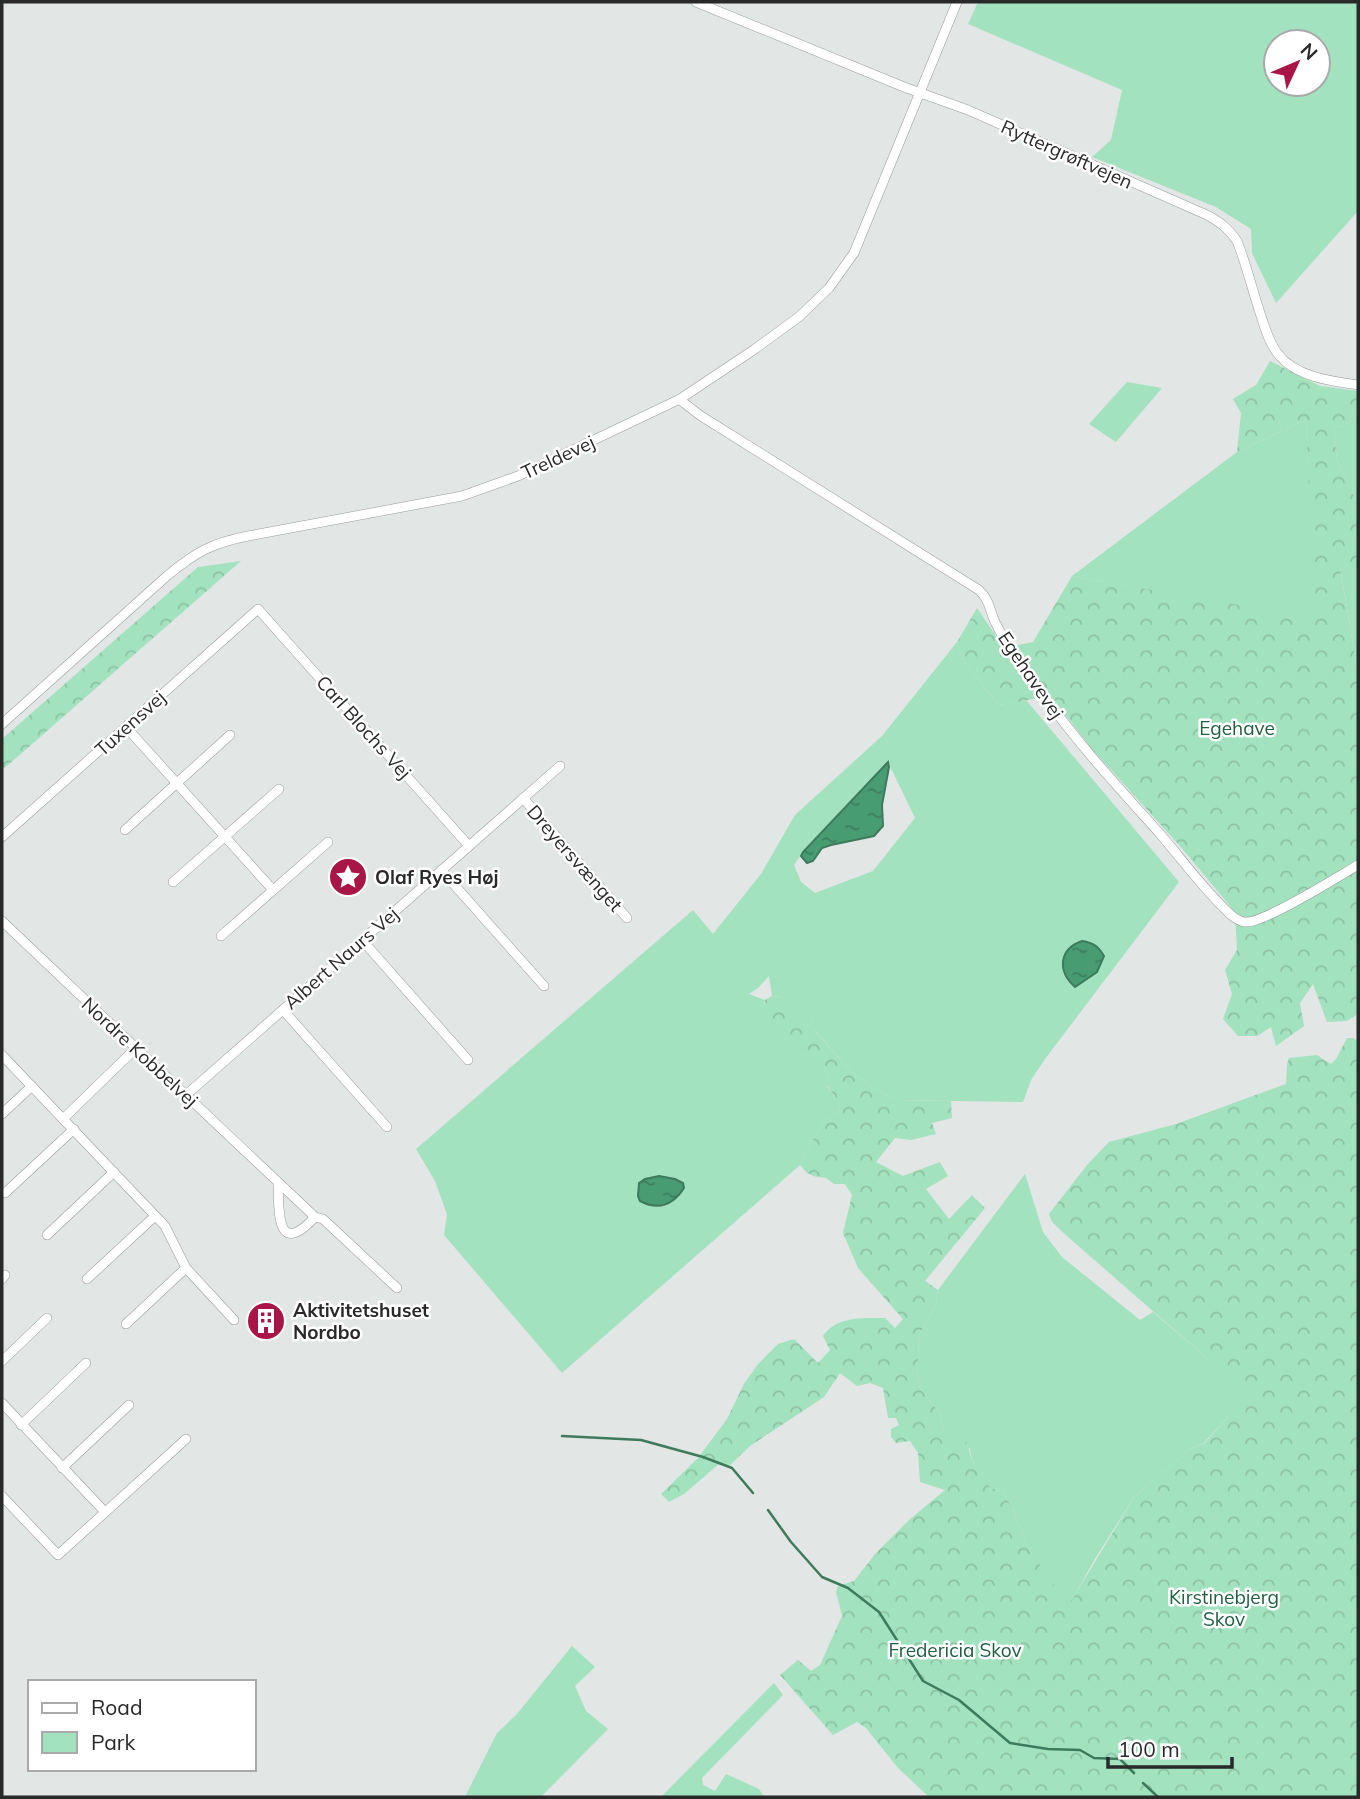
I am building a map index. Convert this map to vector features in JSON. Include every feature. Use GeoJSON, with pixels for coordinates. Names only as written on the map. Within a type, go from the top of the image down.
{"type":"FeatureCollection","features":[{"type":"Feature","properties":{"kind":"street","name":"Ryttergrøftvejen"},"geometry":{"type":"LineString","coordinates":[[696,2],[968,110],[1220,222],[1230,230],[1237,241],[1269,338],[1278,355],[1293,367],[1309,374],[1358,385]]}},
{"type":"Feature","properties":{"kind":"street","name":"Treldevej"},"geometry":{"type":"LineString","coordinates":[[2,723],[168,575],[205,548],[228,540],[462,496],[518,476],[680,399],[800,316],[837,278],[858,244],[957,2]]}},
{"type":"Feature","properties":{"kind":"street","name":"Egehavevej"},"geometry":{"type":"LineString","coordinates":[[680,399],[701,415],[979,590],[985,596],[995,622],[1009,645],[1069,730],[1195,876],[1234,917],[1245,922],[1264,918],[1358,865]]}},
{"type":"Feature","properties":{"kind":"street","name":"Tuxensvej"},"geometry":{"type":"LineString","coordinates":[[2,837],[258,609]]}},
{"type":"Feature","properties":{"kind":"street","name":"Carl Blochs Vej"},"geometry":{"type":"LineString","coordinates":[[258,609],[469,846]]}},
{"type":"Feature","properties":{"kind":"street"},"geometry":{"type":"LineString","coordinates":[[126,727],[273,890]]}},
{"type":"Feature","properties":{"kind":"street"},"geometry":{"type":"LineString","coordinates":[[125,830],[230,736]]}},
{"type":"Feature","properties":{"kind":"street","name":"Albert Naurs Vej"},"geometry":{"type":"LineString","coordinates":[[186,1095],[560,765]]}},
{"type":"Feature","properties":{"kind":"street"},"geometry":{"type":"LineString","coordinates":[[173,883],[279,789]]}},
{"type":"Feature","properties":{"kind":"street","name":"Dreyersvænget"},"geometry":{"type":"LineString","coordinates":[[523,798],[627,918]]}},
{"type":"Feature","properties":{"kind":"street"},"geometry":{"type":"LineString","coordinates":[[221,936],[328,842]]}},
{"type":"Feature","properties":{"kind":"street"},"geometry":{"type":"LineString","coordinates":[[441,870],[544,986]]}},
{"type":"Feature","properties":{"kind":"street","name":"Nordre Kobbelvej"},"geometry":{"type":"LineString","coordinates":[[2,922],[315,1217],[323,1219],[397,1288]]}},
{"type":"Feature","properties":{"kind":"street"},"geometry":{"type":"LineString","coordinates":[[362,940],[468,1060]]}},
{"type":"Feature","properties":{"kind":"street"},"geometry":{"type":"LineString","coordinates":[[283,1010],[387,1127]]}},
{"type":"Feature","properties":{"kind":"street"},"geometry":{"type":"LineString","coordinates":[[64,1119],[136,1048]]}},
{"type":"Feature","properties":{"kind":"street"},"geometry":{"type":"LineString","coordinates":[[2,1055],[165,1226],[186,1268],[234,1320]]}},
{"type":"Feature","properties":{"kind":"street"},"geometry":{"type":"LineString","coordinates":[[2,1114],[32,1086]]}},
{"type":"Feature","properties":{"kind":"street"},"geometry":{"type":"LineString","coordinates":[[5,1193],[74,1129]]}},
{"type":"Feature","properties":{"kind":"street"},"geometry":{"type":"LineString","coordinates":[[47,1236],[114,1172]]}},
{"type":"Feature","properties":{"kind":"street"},"geometry":{"type":"LineString","coordinates":[[278,1182],[280,1223],[283,1228],[291,1233],[299,1233],[315,1217]]}},
{"type":"Feature","properties":{"kind":"street"},"geometry":{"type":"LineString","coordinates":[[87,1279],[155,1216]]}},
{"type":"Feature","properties":{"kind":"street"},"geometry":{"type":"LineString","coordinates":[[126,1324],[186,1268]]}},
{"type":"Feature","properties":{"kind":"street"},"geometry":{"type":"LineString","coordinates":[[135,1316],[143,1324]]}},
{"type":"Feature","properties":{"kind":"street"},"geometry":{"type":"LineString","coordinates":[[2,1361],[47,1318]]}},
{"type":"Feature","properties":{"kind":"street"},"geometry":{"type":"LineString","coordinates":[[21,1425],[86,1363]]}},
{"type":"Feature","properties":{"kind":"street"},"geometry":{"type":"LineString","coordinates":[[2,1404],[105,1512]]}},
{"type":"Feature","properties":{"kind":"street"},"geometry":{"type":"LineString","coordinates":[[62,1468],[129,1405]]}},
{"type":"Feature","properties":{"kind":"street"},"geometry":{"type":"LineString","coordinates":[[2,1496],[58,1555],[186,1439]]}},
{"type":"Feature","properties":{"kind":"green space"},"geometry":{"type":"Polygon","coordinates":[[[978,2],[1358,2],[1358,211],[1276,303],[1252,253],[1251,229],[1216,207],[1092,157],[1111,140],[1122,90],[968,24],[978,2]]]}},
{"type":"Feature","properties":{"kind":"green space","name":"Egehave"},"geometry":{"type":"Polygon","coordinates":[[[1270,361],[1320,386],[1358,391],[1358,419],[1334,429],[1337,461],[1358,504],[1358,566],[1340,567],[1358,674],[1358,1014],[1347,1021],[1327,1022],[1313,984],[1300,1003],[1304,1026],[1276,1046],[1271,1027],[1257,1036],[1238,1036],[1223,1019],[1232,994],[1225,970],[1237,950],[1235,912],[1180,846],[1091,748],[1051,696],[999,705],[963,660],[957,642],[977,608],[1004,648],[1033,642],[1072,576],[1314,618],[1306,420],[1237,452],[1241,413],[1233,399],[1256,385],[1270,361]]]}},
{"type":"Feature","properties":{"kind":"green space"},"geometry":{"type":"Polygon","coordinates":[[[1127,382],[1162,388],[1116,442],[1089,424],[1127,382]]]}},
{"type":"Feature","properties":{"kind":"green space"},"geometry":{"type":"Polygon","coordinates":[[[1358,419],[1358,504],[1337,461],[1334,429],[1358,419]]]}},
{"type":"Feature","properties":{"kind":"green space"},"geometry":{"type":"Polygon","coordinates":[[[1306,420],[1315,619],[1072,576],[1237,452],[1306,420]]]}},
{"type":"Feature","properties":{"kind":"green space"},"geometry":{"type":"Polygon","coordinates":[[[241,561],[2,770],[2,739],[198,567],[241,561]]]}},
{"type":"Feature","properties":{"kind":"green space"},"geometry":{"type":"Polygon","coordinates":[[[1340,566],[1358,566],[1358,674],[1340,566]]]}},
{"type":"Feature","properties":{"kind":"green space"},"geometry":{"type":"Polygon","coordinates":[[[957,642],[963,660],[999,705],[1026,700],[1179,882],[1045,1059],[1031,1080],[1023,1102],[894,1100],[852,1073],[796,1009],[782,997],[772,996],[769,976],[749,994],[765,1000],[764,1003],[798,1052],[823,1064],[830,1078],[827,1086],[839,1102],[838,1112],[821,1127],[800,1165],[562,1373],[444,1235],[447,1214],[435,1181],[416,1149],[693,910],[713,934],[761,874],[795,815],[882,736],[957,642]],[[888,762],[803,852],[794,865],[801,882],[815,893],[873,871],[915,818],[888,762]]]}},
{"type":"Feature","properties":{"kind":"green space"},"geometry":{"type":"Polygon","coordinates":[[[772,996],[782,997],[813,1022],[815,1031],[852,1073],[894,1100],[951,1101],[952,1118],[932,1123],[936,1134],[911,1140],[895,1138],[876,1162],[903,1176],[940,1162],[948,1176],[926,1189],[949,1219],[972,1195],[985,1208],[925,1281],[938,1290],[936,1304],[918,1337],[916,1373],[920,1388],[940,1413],[943,1431],[946,1435],[965,1441],[982,1478],[992,1489],[1003,1492],[1026,1544],[1068,1606],[1135,1496],[1190,1449],[1205,1443],[1248,1394],[1068,1237],[1052,1222],[1049,1214],[1087,1165],[1109,1142],[1176,1124],[1286,1084],[1289,1058],[1317,1055],[1331,1064],[1347,1038],[1358,1041],[1358,1797],[929,1797],[898,1768],[866,1728],[857,1722],[833,1735],[780,1675],[798,1660],[811,1671],[820,1665],[842,1616],[836,1592],[838,1586],[854,1581],[875,1554],[909,1520],[945,1490],[920,1482],[918,1453],[910,1441],[896,1443],[891,1437],[891,1429],[899,1425],[896,1418],[888,1418],[883,1388],[870,1383],[857,1386],[840,1373],[824,1397],[750,1446],[728,1467],[719,1464],[684,1494],[669,1502],[661,1494],[698,1458],[727,1419],[744,1384],[758,1364],[778,1344],[794,1339],[818,1363],[830,1350],[823,1336],[835,1325],[851,1320],[885,1318],[895,1328],[903,1319],[858,1268],[843,1233],[852,1195],[845,1184],[834,1184],[826,1178],[813,1176],[800,1165],[821,1127],[838,1112],[839,1103],[825,1082],[830,1078],[825,1069],[813,1059],[788,1047],[779,1037],[765,1009],[765,1000],[772,996]]]}},
{"type":"Feature","properties":{"kind":"green space"},"geometry":{"type":"Polygon","coordinates":[[[1025,1174],[1043,1232],[1062,1257],[1140,1320],[1153,1312],[1249,1394],[1204,1443],[1190,1449],[1135,1496],[1068,1607],[1026,1544],[1003,1492],[993,1490],[980,1477],[970,1449],[943,1431],[940,1413],[920,1388],[916,1373],[918,1337],[936,1304],[938,1290],[1025,1174]]]}},
{"type":"Feature","properties":{"kind":"green space"},"geometry":{"type":"Polygon","coordinates":[[[572,1646],[595,1667],[575,1686],[586,1711],[608,1729],[541,1797],[465,1797],[497,1733],[517,1714],[572,1646]]]}},
{"type":"Feature","properties":{"kind":"green space"},"geometry":{"type":"Polygon","coordinates":[[[774,1683],[783,1695],[702,1778],[703,1785],[715,1791],[726,1774],[759,1789],[764,1797],[661,1797],[774,1683]]]}},
{"type":"Feature","properties":{"kind":"water"},"geometry":{"type":"Polygon","coordinates":[[[888,762],[882,805],[883,826],[874,836],[822,848],[813,861],[807,863],[801,856],[803,852],[888,762]]]}},
{"type":"Feature","properties":{"kind":"water"},"geometry":{"type":"Polygon","coordinates":[[[1082,941],[1095,946],[1104,956],[1097,972],[1075,987],[1065,974],[1063,961],[1069,949],[1082,941]]]}},
{"type":"Feature","properties":{"kind":"water"},"geometry":{"type":"Polygon","coordinates":[[[659,1176],[675,1179],[683,1183],[684,1188],[675,1199],[665,1205],[653,1206],[640,1201],[639,1183],[659,1176]]]}},
{"type":"Feature","properties":{"kind":"waterway"},"geometry":{"type":"LineString","coordinates":[[562,1436],[641,1440],[703,1457],[732,1468],[753,1493]]}},
{"type":"Feature","properties":{"kind":"waterway"},"geometry":{"type":"LineString","coordinates":[[768,1510],[791,1542],[822,1577],[848,1588],[879,1612],[923,1681],[959,1700],[1010,1743],[1048,1749],[1080,1750],[1094,1758],[1120,1759],[1134,1773]]}},
{"type":"Feature","properties":{"kind":"waterway"},"geometry":{"type":"LineString","coordinates":[[1143,1783],[1158,1797]]}},
{"type":"Feature","properties":{"kind":"place","name":"Olaf Ryes Høj"},"geometry":{"type":"Point","coordinates":[348,877]}},
{"type":"Feature","properties":{"kind":"place","name":"Aktivitetshuset Nordbo"},"geometry":{"type":"Point","coordinates":[266,1321]}},
{"type":"Feature","properties":{"kind":"park label","name":"Kirstinebjerg Skov"},"geometry":{"type":"Point","coordinates":[1224,1608]}},
{"type":"Feature","properties":{"kind":"park label","name":"Fredericia Skov"},"geometry":{"type":"Point","coordinates":[955,1650]}}]}
